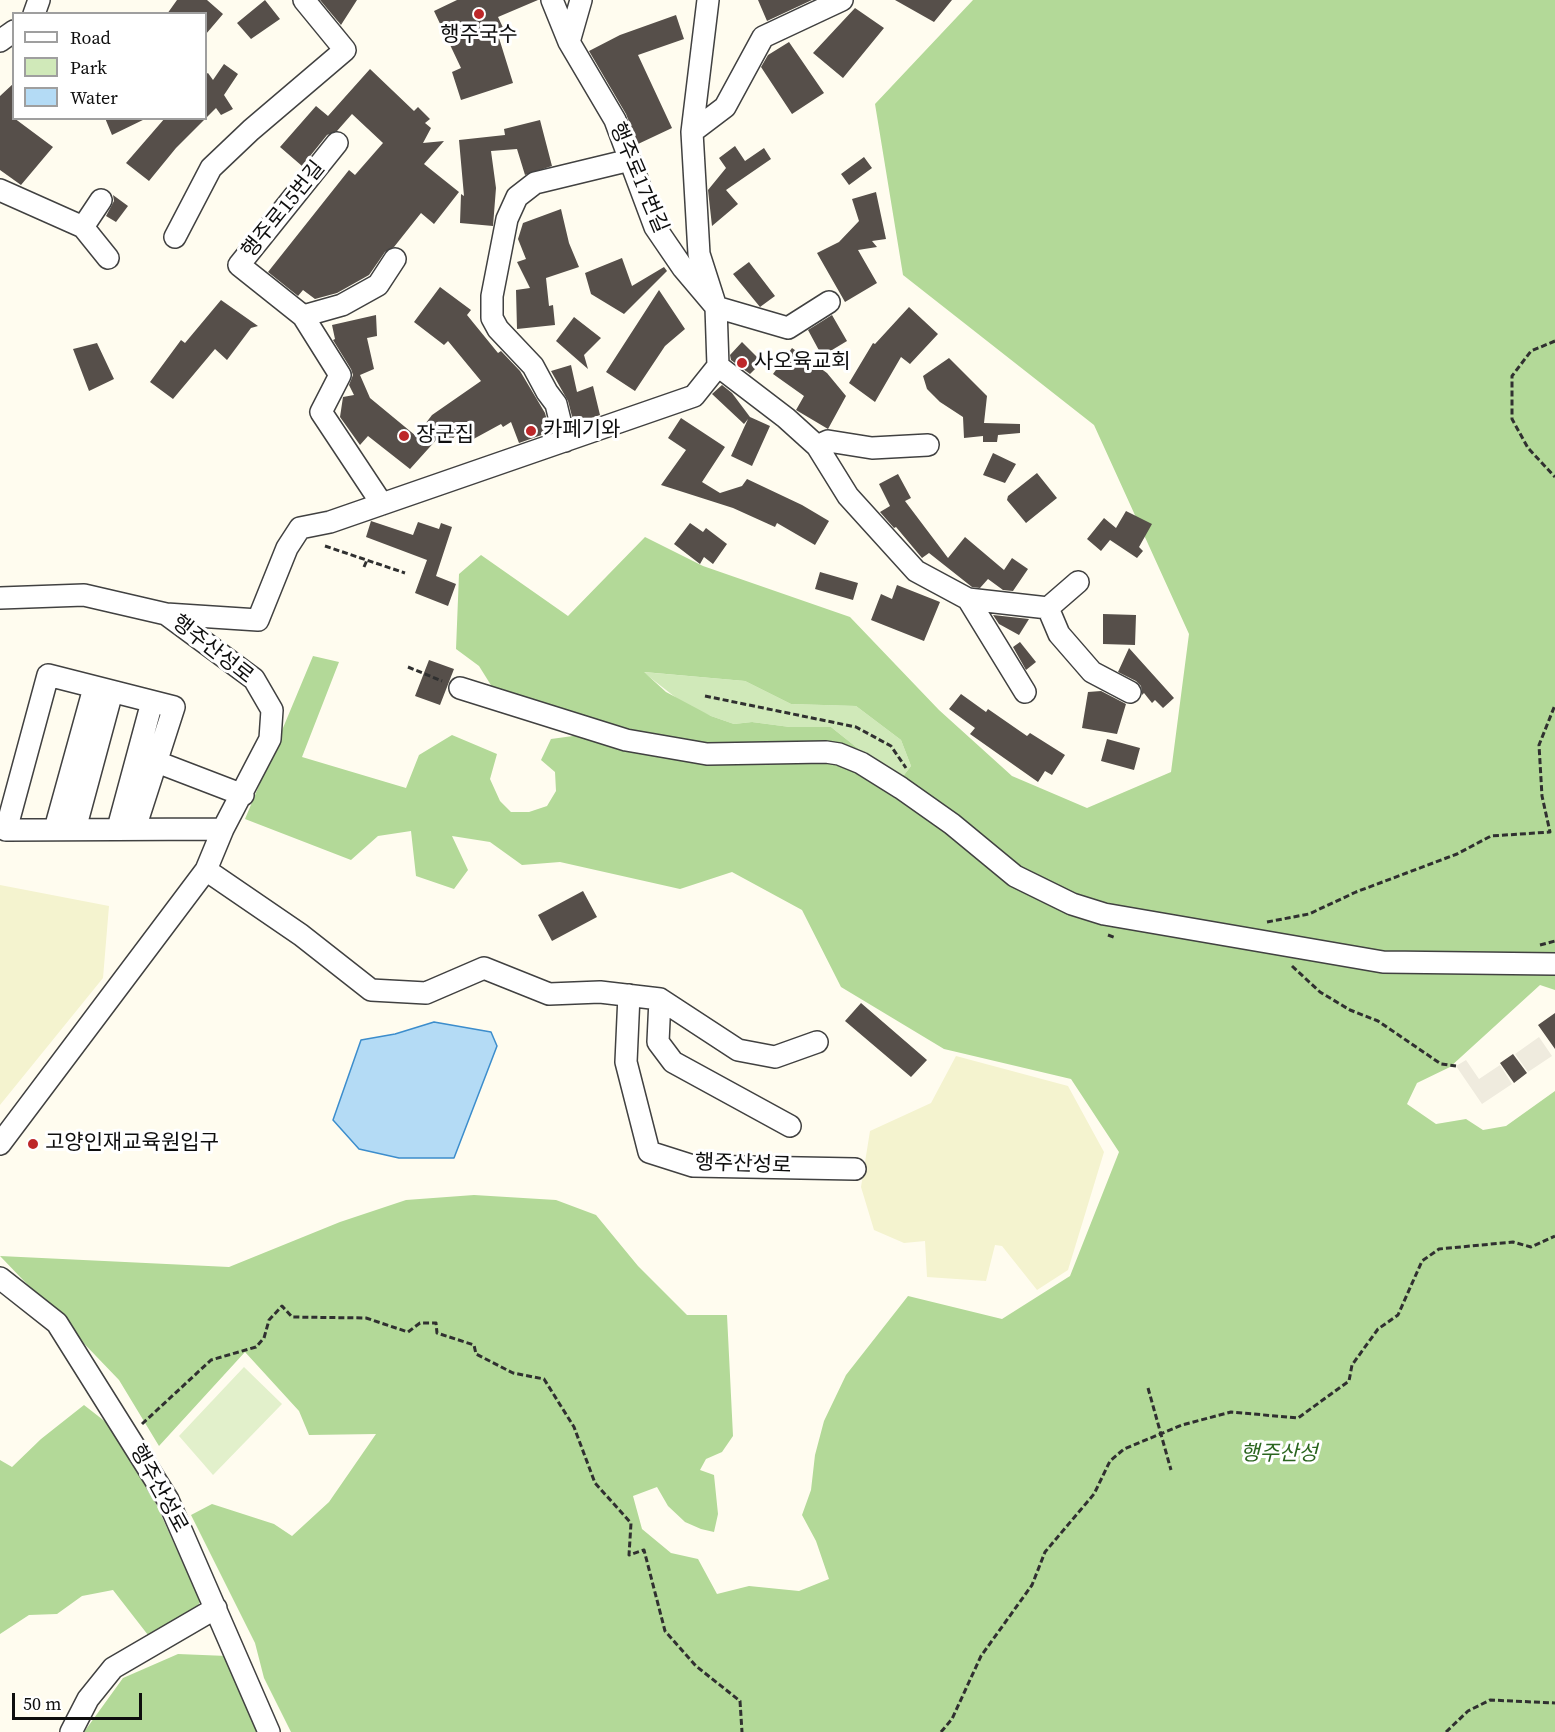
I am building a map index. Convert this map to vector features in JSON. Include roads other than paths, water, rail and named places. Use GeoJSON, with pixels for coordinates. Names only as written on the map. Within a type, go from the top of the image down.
{"type":"FeatureCollection","features":[{"type":"Feature","properties":{"kind":"street"},"geometry":{"type":"LineString","coordinates":[[175,237],[211,168],[251,130],[345,50],[304,0]]}},
{"type":"Feature","properties":{"kind":"street","name":"행주로17번길"},"geometry":{"type":"LineString","coordinates":[[552,0],[569,42],[615,120],[655,227],[683,268],[716,307]]}},
{"type":"Feature","properties":{"kind":"street"},"geometry":{"type":"LineString","coordinates":[[569,42],[581,0]]}},
{"type":"Feature","properties":{"kind":"street"},"geometry":{"type":"LineString","coordinates":[[166,614],[258,620],[287,548],[300,528],[330,522],[694,396],[718,366],[716,307],[699,254],[692,132],[708,0]]}},
{"type":"Feature","properties":{"kind":"street"},"geometry":{"type":"LineString","coordinates":[[692,132],[724,107],[763,37],[842,0]]}},
{"type":"Feature","properties":{"kind":"street"},"geometry":{"type":"LineString","coordinates":[[0,41],[12,32]]}},
{"type":"Feature","properties":{"kind":"street","name":"행주로15번길"},"geometry":{"type":"LineString","coordinates":[[337,143],[239,264],[303,316],[340,375],[321,412],[381,504]]}},
{"type":"Feature","properties":{"kind":"street"},"geometry":{"type":"LineString","coordinates":[[565,441],[556,404],[533,366],[498,329],[492,318],[492,296],[507,219],[517,197],[535,183],[630,160]]}},
{"type":"Feature","properties":{"kind":"street"},"geometry":{"type":"LineString","coordinates":[[0,190],[82,227],[108,258]]}},
{"type":"Feature","properties":{"kind":"street"},"geometry":{"type":"LineString","coordinates":[[82,227],[101,200]]}},
{"type":"Feature","properties":{"kind":"street"},"geometry":{"type":"LineString","coordinates":[[303,316],[342,305],[378,285],[395,259]]}},
{"type":"Feature","properties":{"kind":"street"},"geometry":{"type":"LineString","coordinates":[[716,307],[788,328],[829,302]]}},
{"type":"Feature","properties":{"kind":"street"},"geometry":{"type":"LineString","coordinates":[[718,366],[760,396],[817,446],[849,496],[916,571],[968,599],[1048,608],[1078,582]]}},
{"type":"Feature","properties":{"kind":"street"},"geometry":{"type":"LineString","coordinates":[[817,446],[828,441],[872,448],[928,445]]}},
{"type":"Feature","properties":{"kind":"street","name":"행주산성로"},"geometry":{"type":"LineString","coordinates":[[0,598],[84,595],[166,614],[254,679],[272,710],[270,739],[243,795],[223,829],[206,870],[0,1144]]}},
{"type":"Feature","properties":{"kind":"street"},"geometry":{"type":"LineString","coordinates":[[968,599],[1025,692]]}},
{"type":"Feature","properties":{"kind":"street"},"geometry":{"type":"LineString","coordinates":[[1048,608],[1059,634],[1092,672],[1130,692]]}},
{"type":"Feature","properties":{"kind":"street"},"geometry":{"type":"LineString","coordinates":[[126,828],[157,762],[174,707],[48,675],[6,830],[223,829]]}},
{"type":"Feature","properties":{"kind":"street"},"geometry":{"type":"LineString","coordinates":[[460,688],[626,740],[707,754],[826,752],[839,754],[861,763],[901,788],[951,824],[1015,876],[1072,904],[1104,914],[1383,962],[1555,964]]}},
{"type":"Feature","properties":{"kind":"street"},"geometry":{"type":"LineString","coordinates":[[65,829],[103,690]]}},
{"type":"Feature","properties":{"kind":"street"},"geometry":{"type":"LineString","coordinates":[[126,828],[152,702]]}},
{"type":"Feature","properties":{"kind":"street"},"geometry":{"type":"LineString","coordinates":[[157,762],[243,795]]}},
{"type":"Feature","properties":{"kind":"street"},"geometry":{"type":"LineString","coordinates":[[206,870],[301,935],[371,990],[426,993],[484,968],[549,994],[600,992],[660,999],[738,1050],[775,1057],[817,1042]]}},
{"type":"Feature","properties":{"kind":"street","name":"행주산성로"},"geometry":{"type":"LineString","coordinates":[[629,995],[626,1062],[649,1152],[693,1166],[855,1168]]}},
{"type":"Feature","properties":{"kind":"street"},"geometry":{"type":"LineString","coordinates":[[660,999],[658,1042],[673,1062],[790,1126]]}},
{"type":"Feature","properties":{"kind":"street","name":"행주산성로"},"geometry":{"type":"LineString","coordinates":[[0,1278],[57,1323],[168,1500],[269,1732]]}},
{"type":"Feature","properties":{"kind":"street"},"geometry":{"type":"LineString","coordinates":[[71,1732],[88,1699],[113,1668],[216,1608]]}},
{"type":"Feature","properties":{"kind":"water"},"geometry":{"type":"Polygon","coordinates":[[[434,1022],[491,1032],[497,1046],[454,1158],[399,1158],[359,1149],[333,1120],[361,1040],[395,1034],[434,1022]]]}},
{"type":"Feature","properties":{"kind":"place","name":"행주국수"},"geometry":{"type":"Point","coordinates":[479,14]}},
{"type":"Feature","properties":{"kind":"place","name":"사오육교회"},"geometry":{"type":"Point","coordinates":[742,363]}},
{"type":"Feature","properties":{"kind":"place","name":"카페기와"},"geometry":{"type":"Point","coordinates":[531,431]}},
{"type":"Feature","properties":{"kind":"place","name":"장군집"},"geometry":{"type":"Point","coordinates":[404,436]}},
{"type":"Feature","properties":{"kind":"place","name":"고양인재교육원입구"},"geometry":{"type":"Point","coordinates":[33,1144]}},
{"type":"Feature","properties":{"kind":"park label","name":"행주산성"},"geometry":{"type":"Point","coordinates":[1279,1455]}}]}
